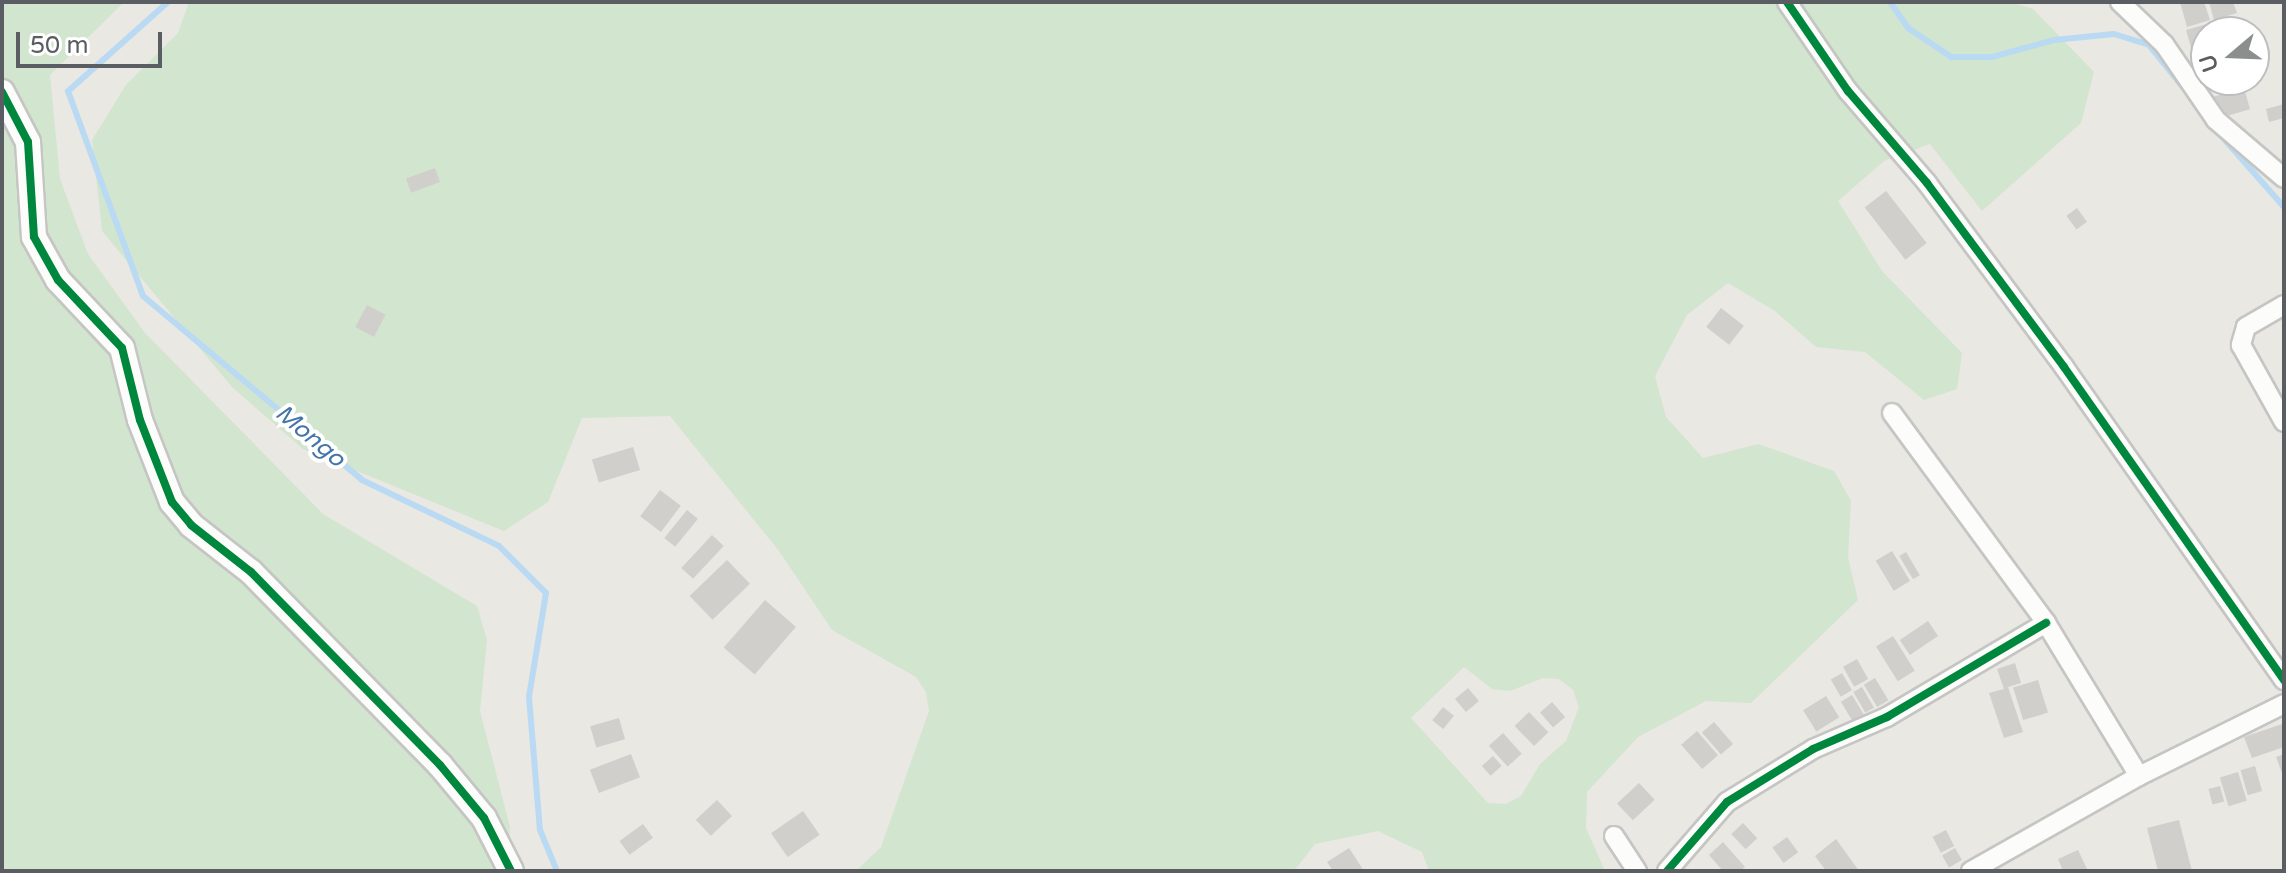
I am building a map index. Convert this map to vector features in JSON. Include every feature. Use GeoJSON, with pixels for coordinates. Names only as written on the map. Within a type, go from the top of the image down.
{"type":"FeatureCollection","features":[{"type":"Feature","properties":{"kind":"street"},"geometry":{"type":"LineString","coordinates":[[1787,2],[1848,91],[1927,183],[2064,367],[2284,680]]}},
{"type":"Feature","properties":{"kind":"street"},"geometry":{"type":"LineString","coordinates":[[2120,2],[2164,44],[2216,120],[2284,178]]}},
{"type":"Feature","properties":{"kind":"street"},"geometry":{"type":"LineString","coordinates":[[2,92],[28,142],[34,237],[58,280],[122,348],[140,420],[172,502],[191,525],[251,572],[440,765],[484,818],[511,871]]}},
{"type":"Feature","properties":{"kind":"street"},"geometry":{"type":"LineString","coordinates":[[2284,305],[2246,327],[2241,345],[2284,422]]}},
{"type":"Feature","properties":{"kind":"street"},"geometry":{"type":"LineString","coordinates":[[1892,413],[2046,623],[2139,776]]}},
{"type":"Feature","properties":{"kind":"street"},"geometry":{"type":"LineString","coordinates":[[1667,871],[1727,802],[1813,749],[1887,717],[2046,623]]}},
{"type":"Feature","properties":{"kind":"street"},"geometry":{"type":"LineString","coordinates":[[1971,871],[2139,776],[2284,704]]}},
{"type":"Feature","properties":{"kind":"street"},"geometry":{"type":"LineString","coordinates":[[1614,836],[1637,871]]}},
{"type":"Feature","properties":{"kind":"green space"},"geometry":{"type":"Polygon","coordinates":[[[2,2],[124,2],[50,75],[60,179],[88,254],[145,333],[323,514],[477,606],[487,640],[480,711],[510,827],[508,871],[2,871],[2,2]]]}},
{"type":"Feature","properties":{"kind":"green space"},"geometry":{"type":"Polygon","coordinates":[[[189,2],[2010,2],[2033,9],[2094,72],[2081,123],[1982,211],[1930,144],[1884,161],[1838,201],[1882,271],[1962,353],[1957,389],[1924,400],[1865,352],[1816,347],[1775,311],[1728,283],[1687,315],[1655,376],[1666,417],[1703,458],[1758,444],[1834,471],[1851,501],[1848,557],[1858,600],[1751,703],[1706,701],[1638,737],[1587,792],[1586,828],[1605,871],[1429,871],[1422,852],[1378,831],[1315,844],[1294,871],[856,871],[881,847],[929,711],[926,692],[916,677],[832,630],[779,551],[670,416],[582,418],[548,502],[504,531],[303,449],[232,387],[102,231],[92,140],[126,85],[178,33],[189,2]],[[1464,667],[1411,718],[1488,803],[1506,804],[1521,796],[1540,764],[1566,741],[1579,707],[1573,690],[1559,679],[1543,678],[1510,691],[1492,689],[1464,667]]]}},
{"type":"Feature","properties":{"kind":"building"},"geometry":{"type":"Polygon","coordinates":[[[2180,2],[2204,2],[2209,16],[2190,16],[2190,26],[2187,27],[2180,2]]]}},
{"type":"Feature","properties":{"kind":"building"},"geometry":{"type":"Polygon","coordinates":[[[2209,2],[2233,2],[2237,13],[2213,16],[2209,2]]]}},
{"type":"Feature","properties":{"kind":"building"},"geometry":{"type":"Polygon","coordinates":[[[2246,96],[2250,109],[2219,118],[2213,97],[2246,96]]]}},
{"type":"Feature","properties":{"kind":"building"},"geometry":{"type":"Polygon","coordinates":[[[2284,104],[2284,118],[2269,122],[2266,109],[2284,104]]]}},
{"type":"Feature","properties":{"kind":"building"},"geometry":{"type":"Polygon","coordinates":[[[435,168],[440,182],[411,193],[406,179],[435,168]]]}},
{"type":"Feature","properties":{"kind":"building"},"geometry":{"type":"Polygon","coordinates":[[[1886,191],[1927,243],[1905,260],[1865,208],[1886,191]]]}},
{"type":"Feature","properties":{"kind":"building"},"geometry":{"type":"Polygon","coordinates":[[[2077,208],[2087,222],[2076,229],[2066,216],[2077,208]]]}},
{"type":"Feature","properties":{"kind":"building"},"geometry":{"type":"Polygon","coordinates":[[[367,305],[386,315],[374,337],[355,327],[367,305]]]}},
{"type":"Feature","properties":{"kind":"building"},"geometry":{"type":"Polygon","coordinates":[[[1721,308],[1744,326],[1729,345],[1706,327],[1721,308]]]}},
{"type":"Feature","properties":{"kind":"building"},"geometry":{"type":"Polygon","coordinates":[[[633,447],[640,470],[599,483],[592,460],[633,447]]]}},
{"type":"Feature","properties":{"kind":"building"},"geometry":{"type":"Polygon","coordinates":[[[660,490],[681,506],[661,532],[640,516],[660,490]]]}},
{"type":"Feature","properties":{"kind":"building"},"geometry":{"type":"Polygon","coordinates":[[[687,510],[698,519],[675,547],[664,538],[687,510]]]}},
{"type":"Feature","properties":{"kind":"building"},"geometry":{"type":"Polygon","coordinates":[[[712,535],[724,546],[693,579],[681,568],[712,535]]]}},
{"type":"Feature","properties":{"kind":"building"},"geometry":{"type":"Polygon","coordinates":[[[1892,551],[1910,581],[1894,591],[1876,561],[1892,551]]]}},
{"type":"Feature","properties":{"kind":"building"},"geometry":{"type":"Polygon","coordinates":[[[1906,552],[1920,575],[1913,579],[1899,556],[1906,552]]]}},
{"type":"Feature","properties":{"kind":"building"},"geometry":{"type":"Polygon","coordinates":[[[727,560],[750,584],[713,620],[690,596],[727,560]]]}},
{"type":"Feature","properties":{"kind":"building"},"geometry":{"type":"Polygon","coordinates":[[[765,600],[796,627],[755,674],[724,648],[765,600]]]}},
{"type":"Feature","properties":{"kind":"building"},"geometry":{"type":"Polygon","coordinates":[[[1928,621],[1938,636],[1910,655],[1900,640],[1928,621]]]}},
{"type":"Feature","properties":{"kind":"building"},"geometry":{"type":"Polygon","coordinates":[[[1893,636],[1915,671],[1898,681],[1876,647],[1893,636]]]}},
{"type":"Feature","properties":{"kind":"building"},"geometry":{"type":"Polygon","coordinates":[[[1857,659],[1868,679],[1854,687],[1843,667],[1857,659]]]}},
{"type":"Feature","properties":{"kind":"building"},"geometry":{"type":"Polygon","coordinates":[[[2015,663],[2021,683],[2008,687],[2023,732],[2004,738],[1989,693],[2004,689],[1997,669],[2015,663]]]}},
{"type":"Feature","properties":{"kind":"building"},"geometry":{"type":"Polygon","coordinates":[[[1842,673],[1852,690],[1841,697],[1831,680],[1842,673]]]}},
{"type":"Feature","properties":{"kind":"building"},"geometry":{"type":"Polygon","coordinates":[[[1875,678],[1888,700],[1877,707],[1864,685],[1875,678]]]}},
{"type":"Feature","properties":{"kind":"building"},"geometry":{"type":"Polygon","coordinates":[[[2038,680],[2048,713],[2023,720],[2013,688],[2038,680]]]}},
{"type":"Feature","properties":{"kind":"building"},"geometry":{"type":"Polygon","coordinates":[[[1862,687],[1874,708],[1865,713],[1853,692],[1862,687]]]}},
{"type":"Feature","properties":{"kind":"building"},"geometry":{"type":"Polygon","coordinates":[[[1468,688],[1479,701],[1466,712],[1455,699],[1468,688]]]}},
{"type":"Feature","properties":{"kind":"building"},"geometry":{"type":"Polygon","coordinates":[[[1852,695],[1864,715],[1853,721],[1841,702],[1852,695]]]}},
{"type":"Feature","properties":{"kind":"building"},"geometry":{"type":"Polygon","coordinates":[[[1826,696],[1839,717],[1816,732],[1803,710],[1826,696]]]}},
{"type":"Feature","properties":{"kind":"building"},"geometry":{"type":"Polygon","coordinates":[[[1552,702],[1565,717],[1553,728],[1540,712],[1552,702]]]}},
{"type":"Feature","properties":{"kind":"building"},"geometry":{"type":"Polygon","coordinates":[[[1443,707],[1454,716],[1443,729],[1432,720],[1443,707]]]}},
{"type":"Feature","properties":{"kind":"building"},"geometry":{"type":"Polygon","coordinates":[[[1529,712],[1548,732],[1534,746],[1515,726],[1529,712]]]}},
{"type":"Feature","properties":{"kind":"building"},"geometry":{"type":"Polygon","coordinates":[[[619,718],[625,739],[596,747],[590,726],[619,718]]]}},
{"type":"Feature","properties":{"kind":"building"},"geometry":{"type":"Polygon","coordinates":[[[1714,722],[1733,744],[1721,754],[1702,732],[1714,722]]]}},
{"type":"Feature","properties":{"kind":"building"},"geometry":{"type":"Polygon","coordinates":[[[2282,724],[2284,747],[2252,758],[2244,737],[2282,724]]]}},
{"type":"Feature","properties":{"kind":"building"},"geometry":{"type":"Polygon","coordinates":[[[1697,731],[1718,755],[1702,769],[1681,745],[1697,731]]]}},
{"type":"Feature","properties":{"kind":"building"},"geometry":{"type":"Polygon","coordinates":[[[1503,733],[1522,754],[1508,767],[1489,746],[1503,733]]]}},
{"type":"Feature","properties":{"kind":"building"},"geometry":{"type":"Polygon","coordinates":[[[631,754],[640,777],[599,793],[590,770],[631,754]]]}},
{"type":"Feature","properties":{"kind":"building"},"geometry":{"type":"Polygon","coordinates":[[[2284,754],[2284,772],[2282,773],[2276,757],[2284,754]]]}},
{"type":"Feature","properties":{"kind":"building"},"geometry":{"type":"Polygon","coordinates":[[[1493,756],[1502,766],[1491,776],[1482,766],[1493,756]]]}},
{"type":"Feature","properties":{"kind":"building"},"geometry":{"type":"Polygon","coordinates":[[[2255,766],[2262,791],[2248,795],[2241,770],[2255,766]]]}},
{"type":"Feature","properties":{"kind":"building"},"geometry":{"type":"Polygon","coordinates":[[[2238,772],[2247,801],[2229,806],[2220,778],[2238,772]]]}},
{"type":"Feature","properties":{"kind":"building"},"geometry":{"type":"Polygon","coordinates":[[[1639,783],[1655,800],[1633,820],[1617,803],[1639,783]]]}},
{"type":"Feature","properties":{"kind":"building"},"geometry":{"type":"Polygon","coordinates":[[[2220,786],[2224,801],[2213,805],[2208,789],[2220,786]]]}},
{"type":"Feature","properties":{"kind":"building"},"geometry":{"type":"Polygon","coordinates":[[[717,800],[732,816],[711,836],[696,820],[717,800]]]}},
{"type":"Feature","properties":{"kind":"building"},"geometry":{"type":"Polygon","coordinates":[[[803,811],[820,835],[788,857],[771,833],[803,811]]]}},
{"type":"Feature","properties":{"kind":"building"},"geometry":{"type":"Polygon","coordinates":[[[2179,820],[2192,871],[2158,871],[2147,828],[2179,820]]]}},
{"type":"Feature","properties":{"kind":"building"},"geometry":{"type":"Polygon","coordinates":[[[1743,823],[1757,838],[1746,849],[1731,834],[1743,823]]]}},
{"type":"Feature","properties":{"kind":"building"},"geometry":{"type":"Polygon","coordinates":[[[643,824],[653,838],[630,855],[620,841],[643,824]]]}},
{"type":"Feature","properties":{"kind":"building"},"geometry":{"type":"Polygon","coordinates":[[[1946,830],[1954,846],[1941,853],[1933,837],[1946,830]]]}},
{"type":"Feature","properties":{"kind":"building"},"geometry":{"type":"Polygon","coordinates":[[[1787,837],[1798,852],[1784,863],[1772,848],[1787,837]]]}},
{"type":"Feature","properties":{"kind":"building"},"geometry":{"type":"Polygon","coordinates":[[[1836,839],[1859,871],[1826,871],[1815,856],[1836,839]]]}},
{"type":"Feature","properties":{"kind":"building"},"geometry":{"type":"Polygon","coordinates":[[[1723,842],[1745,867],[1740,871],[1723,871],[1709,855],[1723,842]]]}},
{"type":"Feature","properties":{"kind":"building"},"geometry":{"type":"Polygon","coordinates":[[[1349,848],[1364,871],[1333,871],[1327,862],[1349,848]]]}},
{"type":"Feature","properties":{"kind":"building"},"geometry":{"type":"Polygon","coordinates":[[[1955,848],[1962,860],[1949,868],[1942,856],[1955,848]]]}},
{"type":"Feature","properties":{"kind":"building"},"geometry":{"type":"Polygon","coordinates":[[[2078,850],[2088,871],[2063,871],[2058,859],[2078,850]]]}},
{"type":"Feature","properties":{"kind":"waterway","name":"Mongo"},"geometry":{"type":"LineString","coordinates":[[168,2],[68,91],[143,296],[362,480],[499,546],[546,593],[529,697],[540,830],[557,871]]}},
{"type":"Feature","properties":{"kind":"waterway"},"geometry":{"type":"LineString","coordinates":[[1890,2],[1908,28],[1951,57],[1992,57],[2054,40],[2114,34],[2149,45],[2186,91]]}},
{"type":"Feature","properties":{"kind":"waterway"},"geometry":{"type":"LineString","coordinates":[[2217,131],[2284,207]]}},
{"type":"Feature","properties":{"kind":"cycle path"},"geometry":{"type":"LineString","coordinates":[[1787,2],[1848,91],[1927,183],[2064,367],[2284,680]]}},
{"type":"Feature","properties":{"kind":"cycle path"},"geometry":{"type":"LineString","coordinates":[[2,92],[28,142],[34,237],[58,280],[122,348],[140,420],[172,502],[191,525],[251,572],[440,765],[484,818],[511,871]]}},
{"type":"Feature","properties":{"kind":"cycle path"},"geometry":{"type":"LineString","coordinates":[[1667,871],[1727,802],[1813,749],[1887,717],[2046,623]]}}]}
